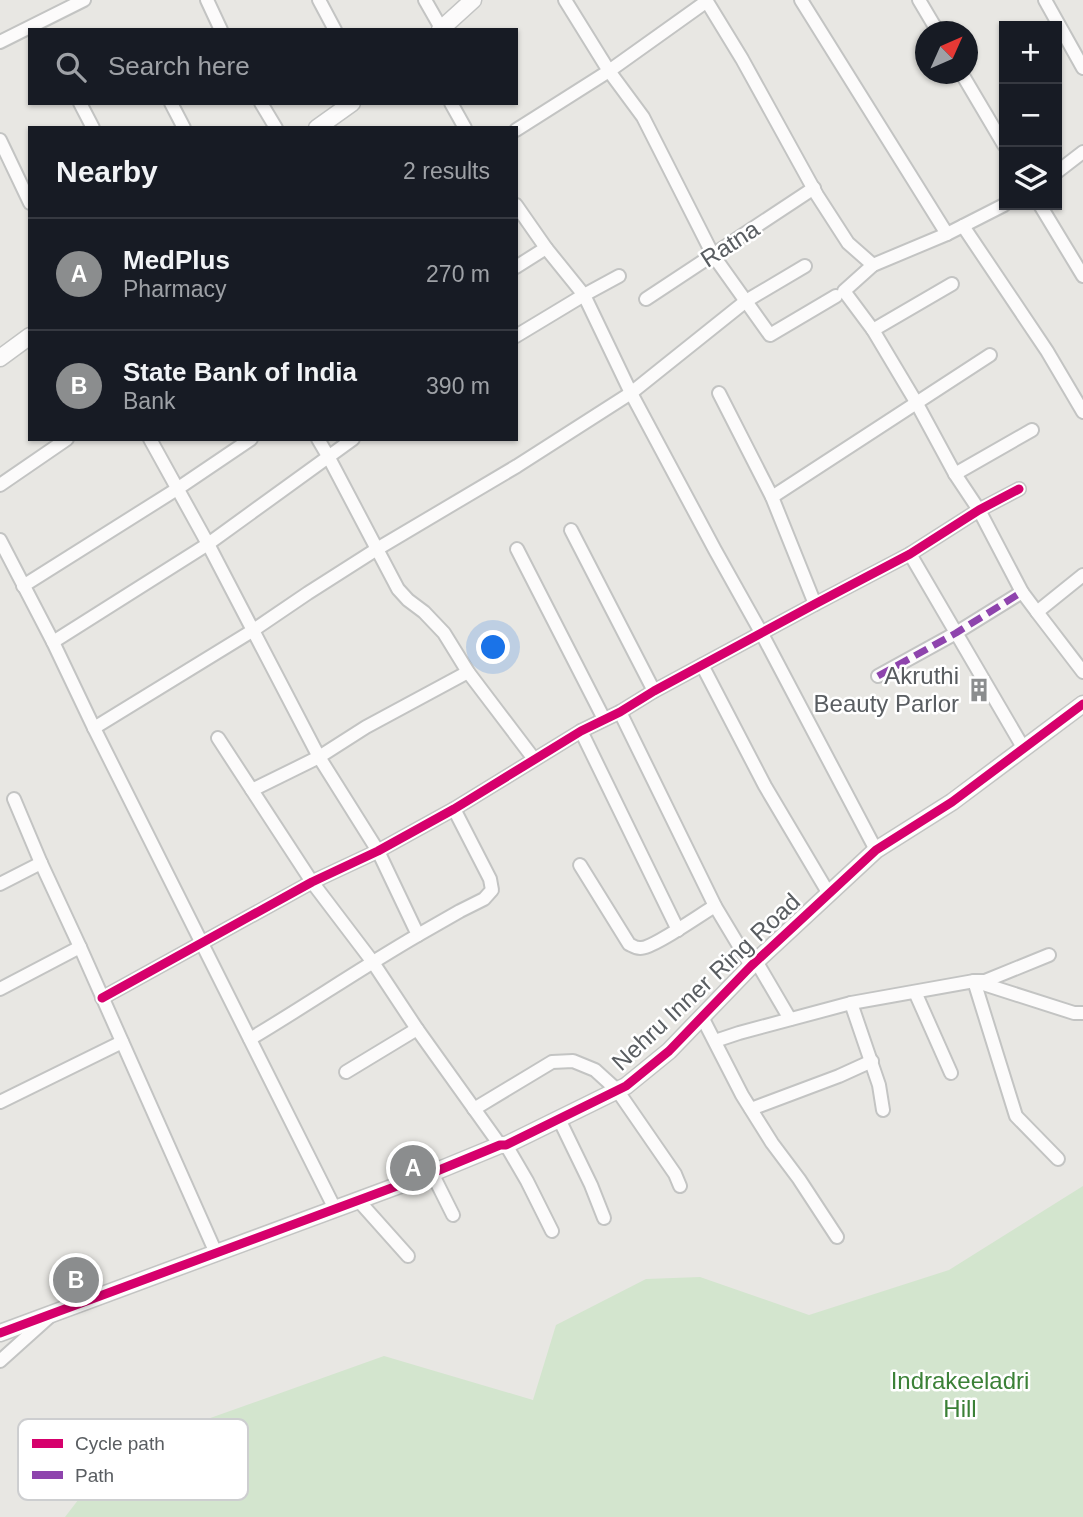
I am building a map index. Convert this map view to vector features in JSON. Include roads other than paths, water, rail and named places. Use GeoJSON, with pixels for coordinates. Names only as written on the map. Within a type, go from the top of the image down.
{"type":"FeatureCollection","features":[{"type":"Feature","properties":{"kind":"street"},"geometry":{"type":"LineString","coordinates":[[0,42],[84,0]]}},
{"type":"Feature","properties":{"kind":"street"},"geometry":{"type":"LineString","coordinates":[[207,0],[219,28]]}},
{"type":"Feature","properties":{"kind":"street"},"geometry":{"type":"LineString","coordinates":[[319,0],[334,28]]}},
{"type":"Feature","properties":{"kind":"street"},"geometry":{"type":"LineString","coordinates":[[425,0],[439,28]]}},
{"type":"Feature","properties":{"kind":"street"},"geometry":{"type":"LineString","coordinates":[[441,28],[473,0]]}},
{"type":"Feature","properties":{"kind":"street"},"geometry":{"type":"LineString","coordinates":[[565,0],[609,71],[643,117],[713,256],[770,335],[836,296]]}},
{"type":"Feature","properties":{"kind":"street"},"geometry":{"type":"LineString","coordinates":[[518,129],[609,71],[706,0],[848,243],[873,265]]}},
{"type":"Feature","properties":{"kind":"street"},"geometry":{"type":"LineString","coordinates":[[801,0],[947,234]]}},
{"type":"Feature","properties":{"kind":"street"},"geometry":{"type":"LineString","coordinates":[[919,0],[931,21]]}},
{"type":"Feature","properties":{"kind":"street"},"geometry":{"type":"LineString","coordinates":[[1045,0],[1083,68]]}},
{"type":"Feature","properties":{"kind":"street"},"geometry":{"type":"LineString","coordinates":[[968,84],[999,137]]}},
{"type":"Feature","properties":{"kind":"street"},"geometry":{"type":"LineString","coordinates":[[81,105],[92,126]]}},
{"type":"Feature","properties":{"kind":"street"},"geometry":{"type":"LineString","coordinates":[[172,105],[183,126]]}},
{"type":"Feature","properties":{"kind":"street"},"geometry":{"type":"LineString","coordinates":[[262,105],[275,126]]}},
{"type":"Feature","properties":{"kind":"street"},"geometry":{"type":"LineString","coordinates":[[320,126],[349,105]]}},
{"type":"Feature","properties":{"kind":"street"},"geometry":{"type":"LineString","coordinates":[[453,105],[464,126]]}},
{"type":"Feature","properties":{"kind":"street"},"geometry":{"type":"LineString","coordinates":[[0,139],[28,199]]}},
{"type":"Feature","properties":{"kind":"street"},"geometry":{"type":"LineString","coordinates":[[1062,168],[1083,152]]}},
{"type":"Feature","properties":{"kind":"street","name":"Ratna"},"geometry":{"type":"LineString","coordinates":[[646,299],[814,188]]}},
{"type":"Feature","properties":{"kind":"street"},"geometry":{"type":"LineString","coordinates":[[518,208],[584,295],[631,393],[876,850]]}},
{"type":"Feature","properties":{"kind":"street"},"geometry":{"type":"LineString","coordinates":[[999,208],[947,234],[873,265],[844,291],[873,330],[916,402],[955,474],[979,510],[1022,592],[1083,672]]}},
{"type":"Feature","properties":{"kind":"street"},"geometry":{"type":"LineString","coordinates":[[1043,210],[1083,276]]}},
{"type":"Feature","properties":{"kind":"street"},"geometry":{"type":"LineString","coordinates":[[962,226],[1083,411]]}},
{"type":"Feature","properties":{"kind":"street"},"geometry":{"type":"LineString","coordinates":[[518,266],[546,247]]}},
{"type":"Feature","properties":{"kind":"street"},"geometry":{"type":"LineString","coordinates":[[94,728],[631,393],[746,302],[805,266]]}},
{"type":"Feature","properties":{"kind":"street"},"geometry":{"type":"LineString","coordinates":[[518,335],[619,276]]}},
{"type":"Feature","properties":{"kind":"street"},"geometry":{"type":"LineString","coordinates":[[873,330],[952,284]]}},
{"type":"Feature","properties":{"kind":"street"},"geometry":{"type":"LineString","coordinates":[[0,358],[28,337]]}},
{"type":"Feature","properties":{"kind":"street"},"geometry":{"type":"LineString","coordinates":[[772,497],[990,355]]}},
{"type":"Feature","properties":{"kind":"street"},"geometry":{"type":"LineString","coordinates":[[719,393],[772,497],[815,604]]}},
{"type":"Feature","properties":{"kind":"street"},"geometry":{"type":"LineString","coordinates":[[955,474],[1031,430]]}},
{"type":"Feature","properties":{"kind":"street"},"geometry":{"type":"LineString","coordinates":[[0,485],[64,441]]}},
{"type":"Feature","properties":{"kind":"street"},"geometry":{"type":"LineString","coordinates":[[151,441],[319,757],[378,851],[418,935]]}},
{"type":"Feature","properties":{"kind":"street"},"geometry":{"type":"LineString","coordinates":[[23,586],[248,441]]}},
{"type":"Feature","properties":{"kind":"street"},"geometry":{"type":"LineString","coordinates":[[319,441],[398,589],[444,633],[468,672],[534,759]]}},
{"type":"Feature","properties":{"kind":"street"},"geometry":{"type":"LineString","coordinates":[[53,642],[208,544],[350,441]]}},
{"type":"Feature","properties":{"kind":"street"},"geometry":{"type":"LineString","coordinates":[[102,998],[312,882],[378,851],[580,731],[620,712],[654,691],[910,554],[979,510],[1019,489]]}},
{"type":"Feature","properties":{"kind":"street"},"geometry":{"type":"LineString","coordinates":[[571,530],[654,691]]}},
{"type":"Feature","properties":{"kind":"street"},"geometry":{"type":"LineString","coordinates":[[0,540],[335,1209]]}},
{"type":"Feature","properties":{"kind":"street"},"geometry":{"type":"LineString","coordinates":[[517,549],[604,719]]}},
{"type":"Feature","properties":{"kind":"street"},"geometry":{"type":"LineString","coordinates":[[910,554],[1024,749]]}},
{"type":"Feature","properties":{"kind":"street"},"geometry":{"type":"LineString","coordinates":[[1037,612],[1083,575]]}},
{"type":"Feature","properties":{"kind":"street"},"geometry":{"type":"LineString","coordinates":[[878,676],[956,633],[1022,592]]}},
{"type":"Feature","properties":{"kind":"street"},"geometry":{"type":"LineString","coordinates":[[702,665],[765,786],[829,894]]}},
{"type":"Feature","properties":{"kind":"street"},"geometry":{"type":"LineString","coordinates":[[252,790],[319,757],[366,727],[468,672]]}},
{"type":"Feature","properties":{"kind":"street","name":"Nehru Inner Ring Road"},"geometry":{"type":"LineString","coordinates":[[0,1334],[503,1145],[626,1086],[669,1051],[753,964],[876,850],[952,802],[1083,704]]}},
{"type":"Feature","properties":{"kind":"street"},"geometry":{"type":"LineString","coordinates":[[620,712],[715,906],[790,1019]]}},
{"type":"Feature","properties":{"kind":"street"},"geometry":{"type":"LineString","coordinates":[[580,731],[678,930]]}},
{"type":"Feature","properties":{"kind":"street"},"geometry":{"type":"LineString","coordinates":[[218,738],[312,882],[372,961],[474,1109],[503,1145],[552,1231]]}},
{"type":"Feature","properties":{"kind":"street"},"geometry":{"type":"LineString","coordinates":[[14,799],[216,1253]]}},
{"type":"Feature","properties":{"kind":"street"},"geometry":{"type":"LineString","coordinates":[[250,1040],[372,961],[484,899],[492,890],[490,879],[454,808]]}},
{"type":"Feature","properties":{"kind":"street"},"geometry":{"type":"LineString","coordinates":[[0,884],[41,863]]}},
{"type":"Feature","properties":{"kind":"street"},"geometry":{"type":"LineString","coordinates":[[580,865],[634,947],[641,949],[647,946],[715,906]]}},
{"type":"Feature","properties":{"kind":"street"},"geometry":{"type":"LineString","coordinates":[[0,989],[80,947]]}},
{"type":"Feature","properties":{"kind":"street"},"geometry":{"type":"LineString","coordinates":[[715,1041],[851,1003],[985,981],[1049,955]]}},
{"type":"Feature","properties":{"kind":"street"},"geometry":{"type":"LineString","coordinates":[[974,981],[1074,1013],[1083,1013]]}},
{"type":"Feature","properties":{"kind":"street"},"geometry":{"type":"LineString","coordinates":[[974,981],[1016,1116],[1058,1159]]}},
{"type":"Feature","properties":{"kind":"street"},"geometry":{"type":"LineString","coordinates":[[915,992],[951,1073]]}},
{"type":"Feature","properties":{"kind":"street"},"geometry":{"type":"LineString","coordinates":[[851,1003],[872,1061],[883,1110]]}},
{"type":"Feature","properties":{"kind":"street"},"geometry":{"type":"LineString","coordinates":[[702,1017],[751,1109],[837,1237]]}},
{"type":"Feature","properties":{"kind":"street"},"geometry":{"type":"LineString","coordinates":[[346,1072],[417,1029]]}},
{"type":"Feature","properties":{"kind":"street"},"geometry":{"type":"LineString","coordinates":[[0,1102],[122,1042]]}},
{"type":"Feature","properties":{"kind":"street"},"geometry":{"type":"LineString","coordinates":[[474,1109],[552,1062],[573,1061],[595,1070],[617,1090],[680,1185]]}},
{"type":"Feature","properties":{"kind":"street"},"geometry":{"type":"LineString","coordinates":[[751,1109],[872,1061]]}},
{"type":"Feature","properties":{"kind":"street"},"geometry":{"type":"LineString","coordinates":[[559,1119],[604,1218]]}},
{"type":"Feature","properties":{"kind":"street"},"geometry":{"type":"LineString","coordinates":[[432,1173],[453,1215]]}},
{"type":"Feature","properties":{"kind":"street"},"geometry":{"type":"LineString","coordinates":[[358,1200],[408,1256]]}},
{"type":"Feature","properties":{"kind":"street"},"geometry":{"type":"LineString","coordinates":[[0,1361],[55,1312]]}},
{"type":"Feature","properties":{"kind":"place","name":"Akruthi Beauty Parlor"},"geometry":{"type":"Point","coordinates":[979,690]}},
{"type":"Feature","properties":{"kind":"place","name":"MedPlus"},"geometry":{"type":"Point","coordinates":[413,1168]}},
{"type":"Feature","properties":{"kind":"place","name":"State Bank of India"},"geometry":{"type":"Point","coordinates":[76,1280]}},
{"type":"Feature","properties":{"kind":"park label","name":"Indrakeeladri Hill"},"geometry":{"type":"Point","coordinates":[960,1395]}}]}
